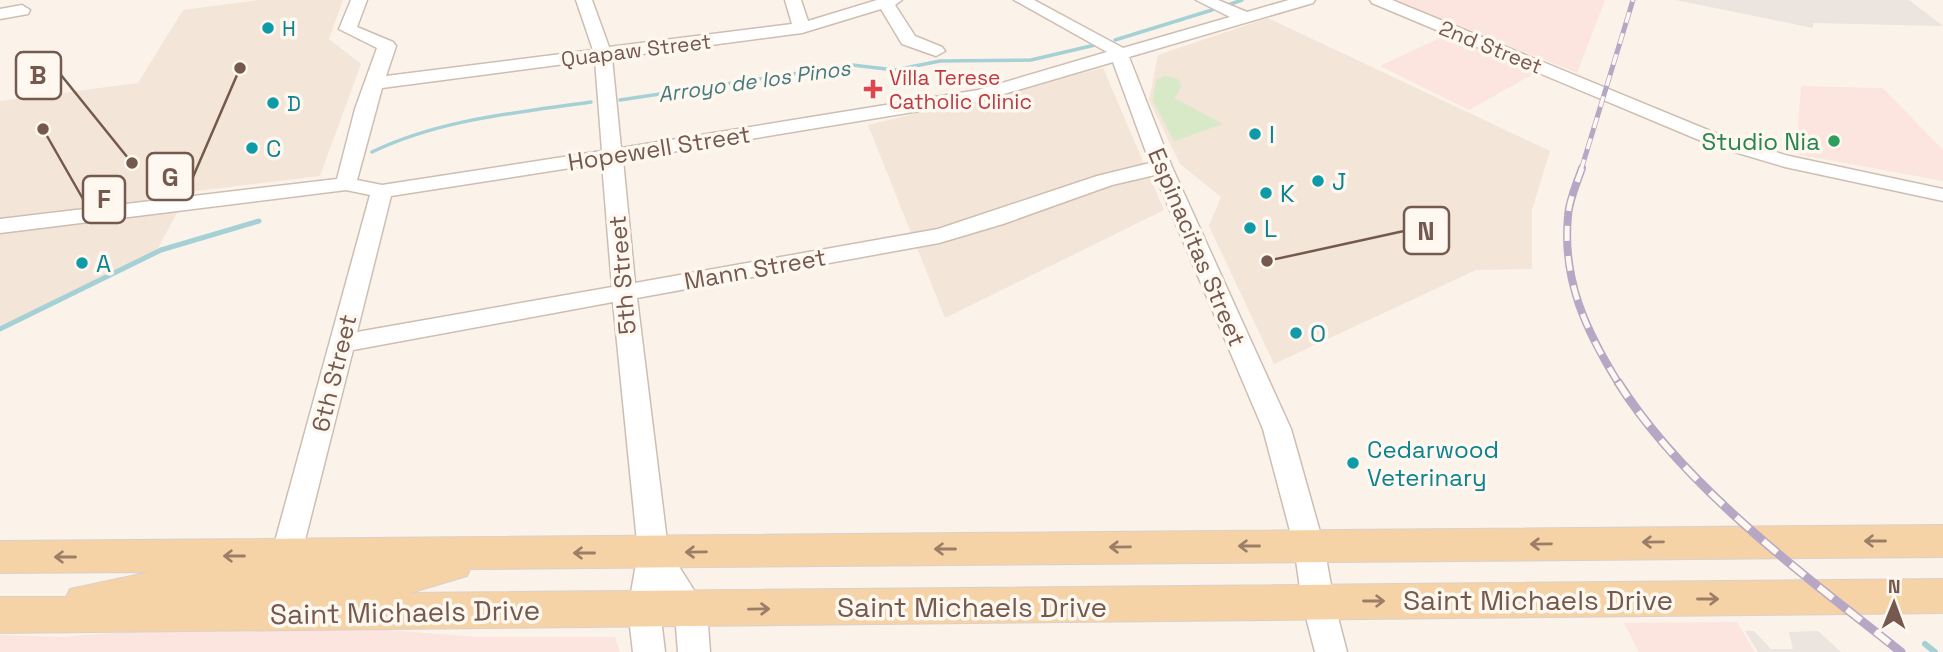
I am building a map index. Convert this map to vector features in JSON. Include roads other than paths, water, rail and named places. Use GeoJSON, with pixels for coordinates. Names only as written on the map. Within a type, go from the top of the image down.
{"type":"FeatureCollection","features":[{"type":"Feature","properties":{"kind":"main road"},"geometry":{"type":"LineString","coordinates":[[0,557],[1943,541]]}},
{"type":"Feature","properties":{"kind":"main road"},"geometry":{"type":"LineString","coordinates":[[252,614],[278,592],[314,578],[409,577],[488,554]]}},
{"type":"Feature","properties":{"kind":"main road"},"geometry":{"type":"LineString","coordinates":[[7,615],[145,589],[237,586],[261,577],[286,556]]}},
{"type":"Feature","properties":{"kind":"main road","name":"Saint Michaels Drive"},"geometry":{"type":"LineString","coordinates":[[7,615],[691,611],[1943,596]]}},
{"type":"Feature","properties":{"kind":"street"},"geometry":{"type":"LineString","coordinates":[[346,184],[387,46],[348,29],[359,0]]}},
{"type":"Feature","properties":{"kind":"street","name":"5th Street"},"geometry":{"type":"LineString","coordinates":[[584,0],[603,54],[623,293],[653,552],[644,610],[649,652]]}},
{"type":"Feature","properties":{"kind":"street"},"geometry":{"type":"LineString","coordinates":[[793,0],[802,28]]}},
{"type":"Feature","properties":{"kind":"street"},"geometry":{"type":"LineString","coordinates":[[1022,0],[1114,49],[1121,56]]}},
{"type":"Feature","properties":{"kind":"street"},"geometry":{"type":"LineString","coordinates":[[1204,0],[1247,18]]}},
{"type":"Feature","properties":{"kind":"street","name":"Hopewell Street"},"geometry":{"type":"LineString","coordinates":[[0,226],[346,184],[382,191],[957,99],[1121,56],[1307,0]]}},
{"type":"Feature","properties":{"kind":"street","name":"2nd Street"},"geometry":{"type":"LineString","coordinates":[[1378,0],[1718,141],[1771,157],[1943,195]]}},
{"type":"Feature","properties":{"kind":"street"},"geometry":{"type":"LineString","coordinates":[[890,1],[908,40],[936,51]]}},
{"type":"Feature","properties":{"kind":"street","name":"Quapaw Street"},"geometry":{"type":"LineString","coordinates":[[374,83],[802,28],[890,1]]}},
{"type":"Feature","properties":{"kind":"street"},"geometry":{"type":"LineString","coordinates":[[0,14],[22,10]]}},
{"type":"Feature","properties":{"kind":"street","name":"Espinacitas Street"},"geometry":{"type":"LineString","coordinates":[[1121,56],[1162,167],[1277,429],[1309,546],[1318,602],[1331,652]]}},
{"type":"Feature","properties":{"kind":"street","name":"Mann Street"},"geometry":{"type":"LineString","coordinates":[[340,344],[939,236],[989,223],[1078,187],[1162,167]]}},
{"type":"Feature","properties":{"kind":"street","name":"6th Street"},"geometry":{"type":"LineString","coordinates":[[286,556],[382,191]]}},
{"type":"Feature","properties":{"kind":"street","name":"5th Street"},"geometry":{"type":"LineString","coordinates":[[653,552],[691,611],[694,652]]}},
{"type":"Feature","properties":{"kind":"waterway","name":"Arroyo de los Pinos"},"geometry":{"type":"LineString","coordinates":[[1228,5],[1242,0]]}},
{"type":"Feature","properties":{"kind":"waterway","name":"Arroyo de los Pinos"},"geometry":{"type":"LineString","coordinates":[[1115,40],[1212,10]]}},
{"type":"Feature","properties":{"kind":"waterway","name":"Arroyo de los Pinos"},"geometry":{"type":"LineString","coordinates":[[620,100],[852,65],[895,70],[940,61],[1031,60],[1095,45]]}},
{"type":"Feature","properties":{"kind":"waterway","name":"Arroyo de los Pinos"},"geometry":{"type":"LineString","coordinates":[[372,152],[398,141],[452,125],[591,102]]}},
{"type":"Feature","properties":{"kind":"waterway","name":"Arroyo de los Pinos"},"geometry":{"type":"LineString","coordinates":[[0,329],[161,250],[259,221]]}},
{"type":"Feature","properties":{"kind":"waterway"},"geometry":{"type":"LineString","coordinates":[[1925,644],[1935,652]]}},
{"type":"Feature","properties":{"kind":"railway"},"geometry":{"type":"LineString","coordinates":[[1581,170],[1633,0]]}},
{"type":"Feature","properties":{"kind":"railway"},"geometry":{"type":"LineString","coordinates":[[1582,168],[1569,210],[1569,262],[1579,304],[1587,324],[1619,384]]}},
{"type":"Feature","properties":{"kind":"railway"},"geometry":{"type":"LineString","coordinates":[[1618,382],[1645,421],[1676,458],[1711,493],[1786,560],[1901,652]]}},
{"type":"Feature","properties":{"kind":"place","name":"H"},"geometry":{"type":"Point","coordinates":[268,28]}},
{"type":"Feature","properties":{"kind":"place","name":"G"},"geometry":{"type":"Point","coordinates":[240,68]}},
{"type":"Feature","properties":{"kind":"place","name":"Villa Terese Catholic Clinic"},"geometry":{"type":"Point","coordinates":[873,89]}},
{"type":"Feature","properties":{"kind":"place","name":"D"},"geometry":{"type":"Point","coordinates":[273,103]}},
{"type":"Feature","properties":{"kind":"place","name":"F"},"geometry":{"type":"Point","coordinates":[43,129]}},
{"type":"Feature","properties":{"kind":"place","name":"I"},"geometry":{"type":"Point","coordinates":[1255,134]}},
{"type":"Feature","properties":{"kind":"place","name":"Studio Nia"},"geometry":{"type":"Point","coordinates":[1834,141]}},
{"type":"Feature","properties":{"kind":"place","name":"C"},"geometry":{"type":"Point","coordinates":[252,148]}},
{"type":"Feature","properties":{"kind":"place","name":"B"},"geometry":{"type":"Point","coordinates":[132,163]}},
{"type":"Feature","properties":{"kind":"place","name":"J"},"geometry":{"type":"Point","coordinates":[1318,181]}},
{"type":"Feature","properties":{"kind":"place","name":"K"},"geometry":{"type":"Point","coordinates":[1266,193]}},
{"type":"Feature","properties":{"kind":"place","name":"L"},"geometry":{"type":"Point","coordinates":[1250,228]}},
{"type":"Feature","properties":{"kind":"place","name":"N"},"geometry":{"type":"Point","coordinates":[1267,261]}},
{"type":"Feature","properties":{"kind":"place","name":"A"},"geometry":{"type":"Point","coordinates":[82,263]}},
{"type":"Feature","properties":{"kind":"place","name":"O"},"geometry":{"type":"Point","coordinates":[1296,333]}},
{"type":"Feature","properties":{"kind":"place","name":"Cedarwood Veterinary"},"geometry":{"type":"Point","coordinates":[1353,463]}}]}
